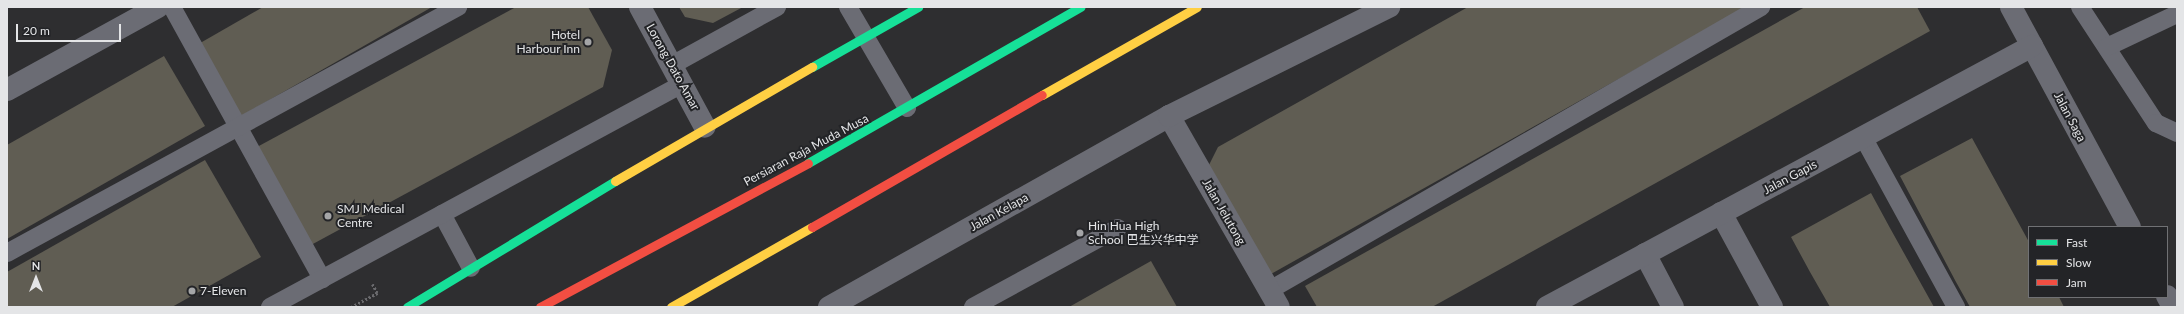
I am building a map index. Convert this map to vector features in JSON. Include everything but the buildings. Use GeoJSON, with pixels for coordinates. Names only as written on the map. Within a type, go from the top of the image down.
{"type":"FeatureCollection","features":[{"type":"Feature","properties":{"kind":"main road"},"geometry":{"type":"LineString","coordinates":[[407,307],[706,127],[865,39],[918,7]]}},
{"type":"Feature","properties":{"kind":"main road","name":"Persiaran Raja Muda Musa"},"geometry":{"type":"LineString","coordinates":[[540,307],[907,108],[1080,7]]}},
{"type":"Feature","properties":{"kind":"main road"},"geometry":{"type":"LineString","coordinates":[[671,307],[1197,7]]}},
{"type":"Feature","properties":{"kind":"street"},"geometry":{"type":"LineString","coordinates":[[7,90],[158,7]]}},
{"type":"Feature","properties":{"kind":"street","name":"Lorong Dato Amar"},"geometry":{"type":"LineString","coordinates":[[640,7],[706,127]]}},
{"type":"Feature","properties":{"kind":"street","name":"Jalan Kelapa"},"geometry":{"type":"LineString","coordinates":[[829,307],[1169,116],[1390,7]]}},
{"type":"Feature","properties":{"kind":"street","name":"Jalan Saga"},"geometry":{"type":"LineString","coordinates":[[2010,7],[2129,226]]}},
{"type":"Feature","properties":{"kind":"street","name":"Jalan Gapis"},"geometry":{"type":"LineString","coordinates":[[1547,307],[2032,46]]}},
{"type":"Feature","properties":{"kind":"street","name":"Jalan Jelutong"},"geometry":{"type":"LineString","coordinates":[[1169,116],[1275,299]]}},
{"type":"Feature","properties":{"kind":"street"},"geometry":{"type":"LineString","coordinates":[[1721,213],[1772,307]]}},
{"type":"Feature","properties":{"kind":"street"},"geometry":{"type":"LineString","coordinates":[[1645,254],[1673,307]]}},
{"type":"Feature","properties":{"kind":"street"},"geometry":{"type":"LineString","coordinates":[[2168,298],[2173,307]]}},
{"type":"Feature","properties":{"kind":"lane"},"geometry":{"type":"LineString","coordinates":[[172,7],[322,279]]}},
{"type":"Feature","properties":{"kind":"lane"},"geometry":{"type":"LineString","coordinates":[[7,253],[458,7]]}},
{"type":"Feature","properties":{"kind":"lane"},"geometry":{"type":"LineString","coordinates":[[672,65],[777,7]]}},
{"type":"Feature","properties":{"kind":"lane"},"geometry":{"type":"LineString","coordinates":[[848,7],[865,39],[907,108]]}},
{"type":"Feature","properties":{"kind":"lane"},"geometry":{"type":"LineString","coordinates":[[1275,299],[1761,7]]}},
{"type":"Feature","properties":{"kind":"lane"},"geometry":{"type":"LineString","coordinates":[[2080,7],[2156,123],[2177,133]]}},
{"type":"Feature","properties":{"kind":"lane"},"geometry":{"type":"LineString","coordinates":[[2107,48],[2177,14]]}},
{"type":"Feature","properties":{"kind":"lane"},"geometry":{"type":"LineString","coordinates":[[270,307],[682,84]]}},
{"type":"Feature","properties":{"kind":"lane"},"geometry":{"type":"LineString","coordinates":[[1863,137],[1956,307]]}},
{"type":"Feature","properties":{"kind":"lane"},"geometry":{"type":"LineString","coordinates":[[442,214],[471,268]]}},
{"type":"Feature","properties":{"kind":"lane"},"geometry":{"type":"LineString","coordinates":[[973,307],[1118,228]]}},
{"type":"Feature","properties":{"kind":"path"},"geometry":{"type":"LineString","coordinates":[[351,307],[377,293],[371,281],[364,285]]}},
{"type":"Feature","properties":{"kind":"traffic: fast"},"geometry":{"type":"LineString","coordinates":[[812,67],[918,7]]}},
{"type":"Feature","properties":{"kind":"traffic: fast"},"geometry":{"type":"LineString","coordinates":[[808,163],[1080,7]]}},
{"type":"Feature","properties":{"kind":"traffic: fast"},"geometry":{"type":"LineString","coordinates":[[407,307],[615,181]]}},
{"type":"Feature","properties":{"kind":"traffic: slow"},"geometry":{"type":"LineString","coordinates":[[1042,95],[1197,7]]}},
{"type":"Feature","properties":{"kind":"traffic: slow"},"geometry":{"type":"LineString","coordinates":[[615,181],[812,67]]}},
{"type":"Feature","properties":{"kind":"traffic: slow"},"geometry":{"type":"LineString","coordinates":[[671,307],[812,227]]}},
{"type":"Feature","properties":{"kind":"traffic: jam"},"geometry":{"type":"LineString","coordinates":[[812,227],[1042,95]]}},
{"type":"Feature","properties":{"kind":"traffic: jam"},"geometry":{"type":"LineString","coordinates":[[540,307],[808,163]]}},
{"type":"Feature","properties":{"kind":"place","name":"Hotel Harbour Inn"},"geometry":{"type":"Point","coordinates":[588,42]}},
{"type":"Feature","properties":{"kind":"place","name":"SMJ Medical Centre"},"geometry":{"type":"Point","coordinates":[328,216]}},
{"type":"Feature","properties":{"kind":"place","name":"Hin Hua High School 巴生兴华中学"},"geometry":{"type":"Point","coordinates":[1080,233]}},
{"type":"Feature","properties":{"kind":"place","name":"7-Eleven"},"geometry":{"type":"Point","coordinates":[192,291]}}]}
